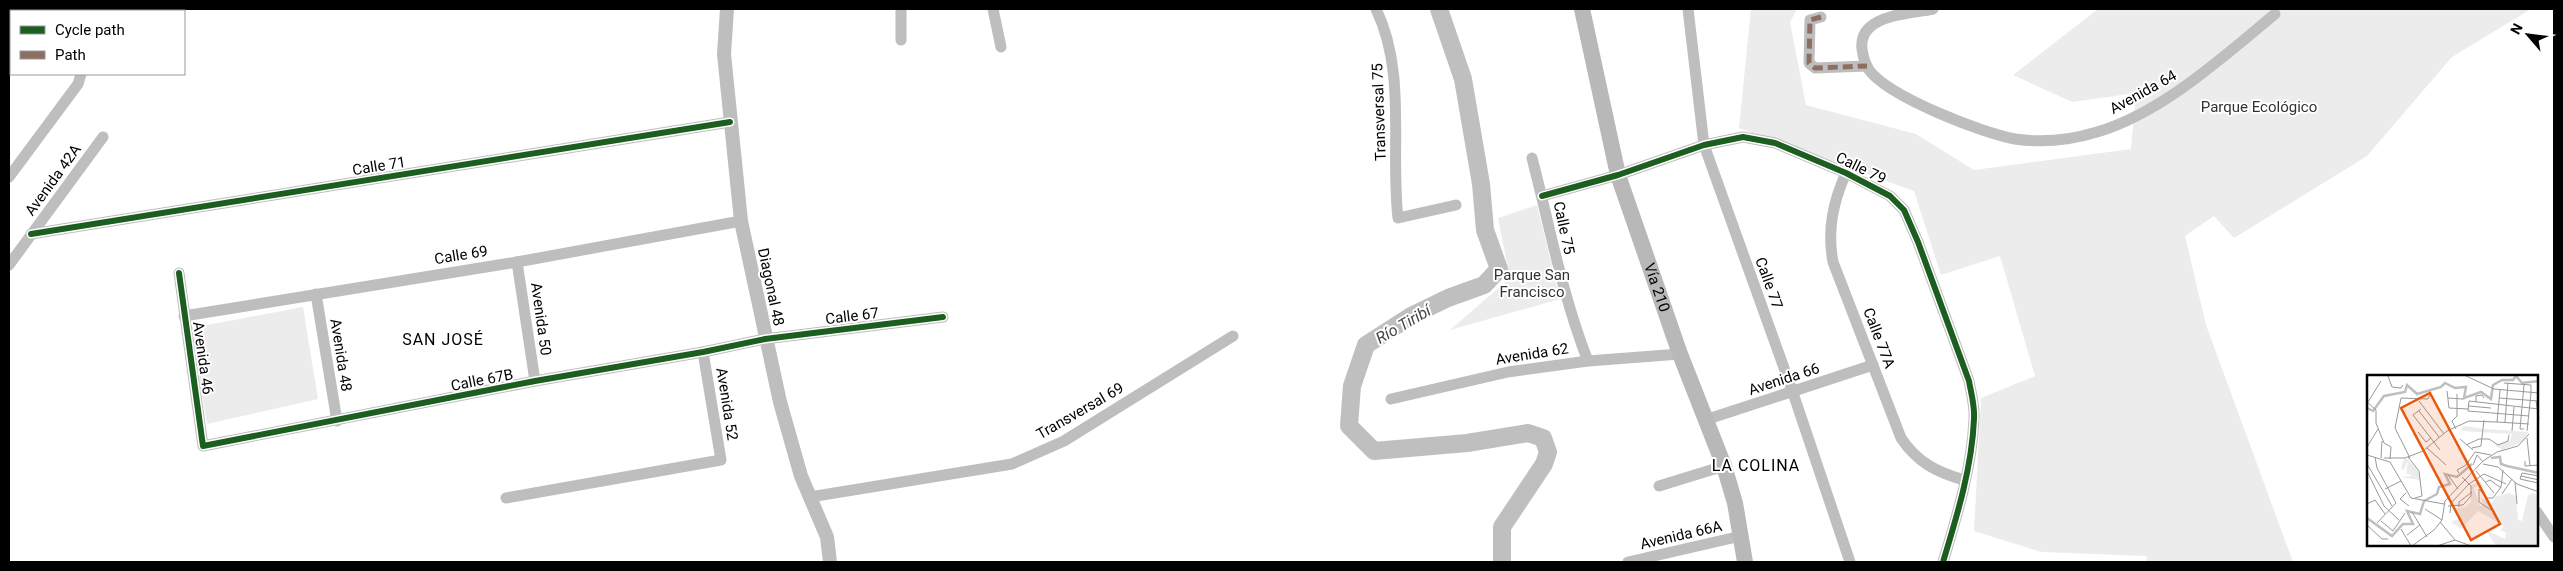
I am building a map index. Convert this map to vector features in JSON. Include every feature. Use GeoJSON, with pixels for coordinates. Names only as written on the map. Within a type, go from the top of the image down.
{"type":"FeatureCollection","features":[{"type":"Feature","properties":{"kind":"main road","name":"Vía 210"},"geometry":{"type":"LineString","coordinates":[[1582,9],[1618,175],[1680,354],[1724,466],[1741,536],[1745,562]]}},
{"type":"Feature","properties":{"kind":"street","name":"Diagonal 48"},"geometry":{"type":"LineString","coordinates":[[727,9],[724,54],[741,221],[765,339],[794,453],[827,537],[830,562]]}},
{"type":"Feature","properties":{"kind":"street"},"geometry":{"type":"LineString","coordinates":[[901,9],[901,40]]}},
{"type":"Feature","properties":{"kind":"street"},"geometry":{"type":"LineString","coordinates":[[994,9],[1001,47]]}},
{"type":"Feature","properties":{"kind":"street","name":"Transversal 75"},"geometry":{"type":"LineString","coordinates":[[1376,9],[1388,38],[1393,64],[1398,218],[1456,205]]}},
{"type":"Feature","properties":{"kind":"street","name":"Calle 77"},"geometry":{"type":"LineString","coordinates":[[1688,9],[1704,145],[1850,562]]}},
{"type":"Feature","properties":{"kind":"street"},"geometry":{"type":"LineString","coordinates":[[1821,17],[1810,20],[1809,63],[1815,68],[1867,66],[1862,42],[1869,28],[1878,22],[1933,9]]}},
{"type":"Feature","properties":{"kind":"street","name":"Avenida 64"},"geometry":{"type":"LineString","coordinates":[[1867,66],[1879,80],[1891,88],[1979,129],[2017,139],[2062,140],[2099,132],[2135,116],[2201,75],[2276,14]]}},
{"type":"Feature","properties":{"kind":"street"},"geometry":{"type":"LineString","coordinates":[[9,178],[78,84],[81,75]]}},
{"type":"Feature","properties":{"kind":"street","name":"Calle 71"},"geometry":{"type":"LineString","coordinates":[[31,234],[730,122]]}},
{"type":"Feature","properties":{"kind":"street","name":"Avenida 42A"},"geometry":{"type":"LineString","coordinates":[[9,265],[103,137]]}},
{"type":"Feature","properties":{"kind":"street","name":"Calle 79"},"geometry":{"type":"LineString","coordinates":[[1542,196],[1618,175],[1704,145],[1743,137],[1775,143],[1846,173],[1890,196],[1899,203],[1918,242],[1968,380],[1973,400],[1975,417],[1964,480],[1944,562]]}},
{"type":"Feature","properties":{"kind":"street","name":"Calle 75"},"geometry":{"type":"LineString","coordinates":[[1532,158],[1560,276],[1573,322],[1588,361]]}},
{"type":"Feature","properties":{"kind":"street","name":"Calle 77A"},"geometry":{"type":"LineString","coordinates":[[1846,173],[1835,198],[1830,247],[1901,438],[1909,450],[1930,468],[1964,480]]}},
{"type":"Feature","properties":{"kind":"street","name":"Calle 69"},"geometry":{"type":"LineString","coordinates":[[184,316],[517,262],[741,221]]}},
{"type":"Feature","properties":{"kind":"street","name":"Avenida 50"},"geometry":{"type":"LineString","coordinates":[[517,262],[535,381]]}},
{"type":"Feature","properties":{"kind":"street","name":"Avenida 46"},"geometry":{"type":"LineString","coordinates":[[179,273],[203,446]]}},
{"type":"Feature","properties":{"kind":"street","name":"Avenida 48"},"geometry":{"type":"LineString","coordinates":[[316,294],[337,421]]}},
{"type":"Feature","properties":{"kind":"street","name":"Calle 67"},"geometry":{"type":"LineString","coordinates":[[765,339],[943,317]]}},
{"type":"Feature","properties":{"kind":"street","name":"Transversal 69"},"geometry":{"type":"LineString","coordinates":[[810,497],[1012,464],[1064,442],[1233,336]]}},
{"type":"Feature","properties":{"kind":"street","name":"Calle 67B"},"geometry":{"type":"LineString","coordinates":[[203,446],[535,381],[703,352],[765,339]]}},
{"type":"Feature","properties":{"kind":"street","name":"Avenida 52"},"geometry":{"type":"LineString","coordinates":[[506,498],[721,460],[703,352]]}},
{"type":"Feature","properties":{"kind":"street","name":"Avenida 62"},"geometry":{"type":"LineString","coordinates":[[1391,399],[1508,372],[1588,361],[1680,354]]}},
{"type":"Feature","properties":{"kind":"street","name":"Avenida 66"},"geometry":{"type":"LineString","coordinates":[[1705,420],[1873,365]]}},
{"type":"Feature","properties":{"kind":"street"},"geometry":{"type":"LineString","coordinates":[[1659,486],[1724,466]]}},
{"type":"Feature","properties":{"kind":"street"},"geometry":{"type":"LineString","coordinates":[[2538,513],[2554,537]]}},
{"type":"Feature","properties":{"kind":"street","name":"Avenida 66A"},"geometry":{"type":"LineString","coordinates":[[1628,562],[1741,536]]}},
{"type":"Feature","properties":{"kind":"green space","name":"Parque Ecológico"},"geometry":{"type":"Polygon","coordinates":[[[1751,9],[1797,9],[1790,22],[1806,105],[1916,134],[1974,170],[2131,149],[2136,93],[2072,102],[2013,75],[2098,9],[2531,9],[2452,57],[2367,156],[2234,238],[2214,216],[2185,236],[2206,325],[2293,562],[2146,562],[2147,556],[2041,552],[1974,531],[1981,398],[2035,376],[2000,256],[1941,275],[1914,191],[1739,128],[1751,9]]]}},
{"type":"Feature","properties":{"kind":"green space","name":"Parque San Francisco"},"geometry":{"type":"Polygon","coordinates":[[[1537,205],[1560,299],[1450,330],[1510,278],[1498,218],[1537,205]]]}},
{"type":"Feature","properties":{"kind":"green space"},"geometry":{"type":"Polygon","coordinates":[[[303,307],[318,399],[207,424],[191,328],[303,307]]]}},
{"type":"Feature","properties":{"kind":"waterway","name":"Río Tiribí"},"geometry":{"type":"LineString","coordinates":[[1439,9],[1463,79],[1481,184],[1485,230],[1499,269],[1484,285],[1448,298],[1411,316],[1366,345],[1352,386],[1349,426],[1374,451],[1467,443],[1528,433],[1543,438],[1548,452],[1544,464],[1502,527],[1502,562]]}},
{"type":"Feature","properties":{"kind":"marked path"},"geometry":{"type":"LineString","coordinates":[[1821,17],[1810,20],[1809,63],[1815,68],[1867,66]]}},
{"type":"Feature","properties":{"kind":"cycle path"},"geometry":{"type":"LineString","coordinates":[[31,234],[730,122]]}},
{"type":"Feature","properties":{"kind":"cycle path"},"geometry":{"type":"LineString","coordinates":[[1542,196],[1618,175],[1704,145],[1743,137],[1775,143],[1846,173],[1890,196],[1904,210],[1918,242],[1969,381],[1973,404],[1973,437],[1967,473],[1943,562]]}},
{"type":"Feature","properties":{"kind":"cycle path"},"geometry":{"type":"LineString","coordinates":[[179,273],[203,446],[535,381],[703,352],[765,339],[943,317]]}},
{"type":"Feature","properties":{"kind":"district","name":"SAN JOSÉ"},"geometry":{"type":"Point","coordinates":[443,339]}},
{"type":"Feature","properties":{"kind":"district","name":"LA COLINA"},"geometry":{"type":"Point","coordinates":[1756,465]}}]}
